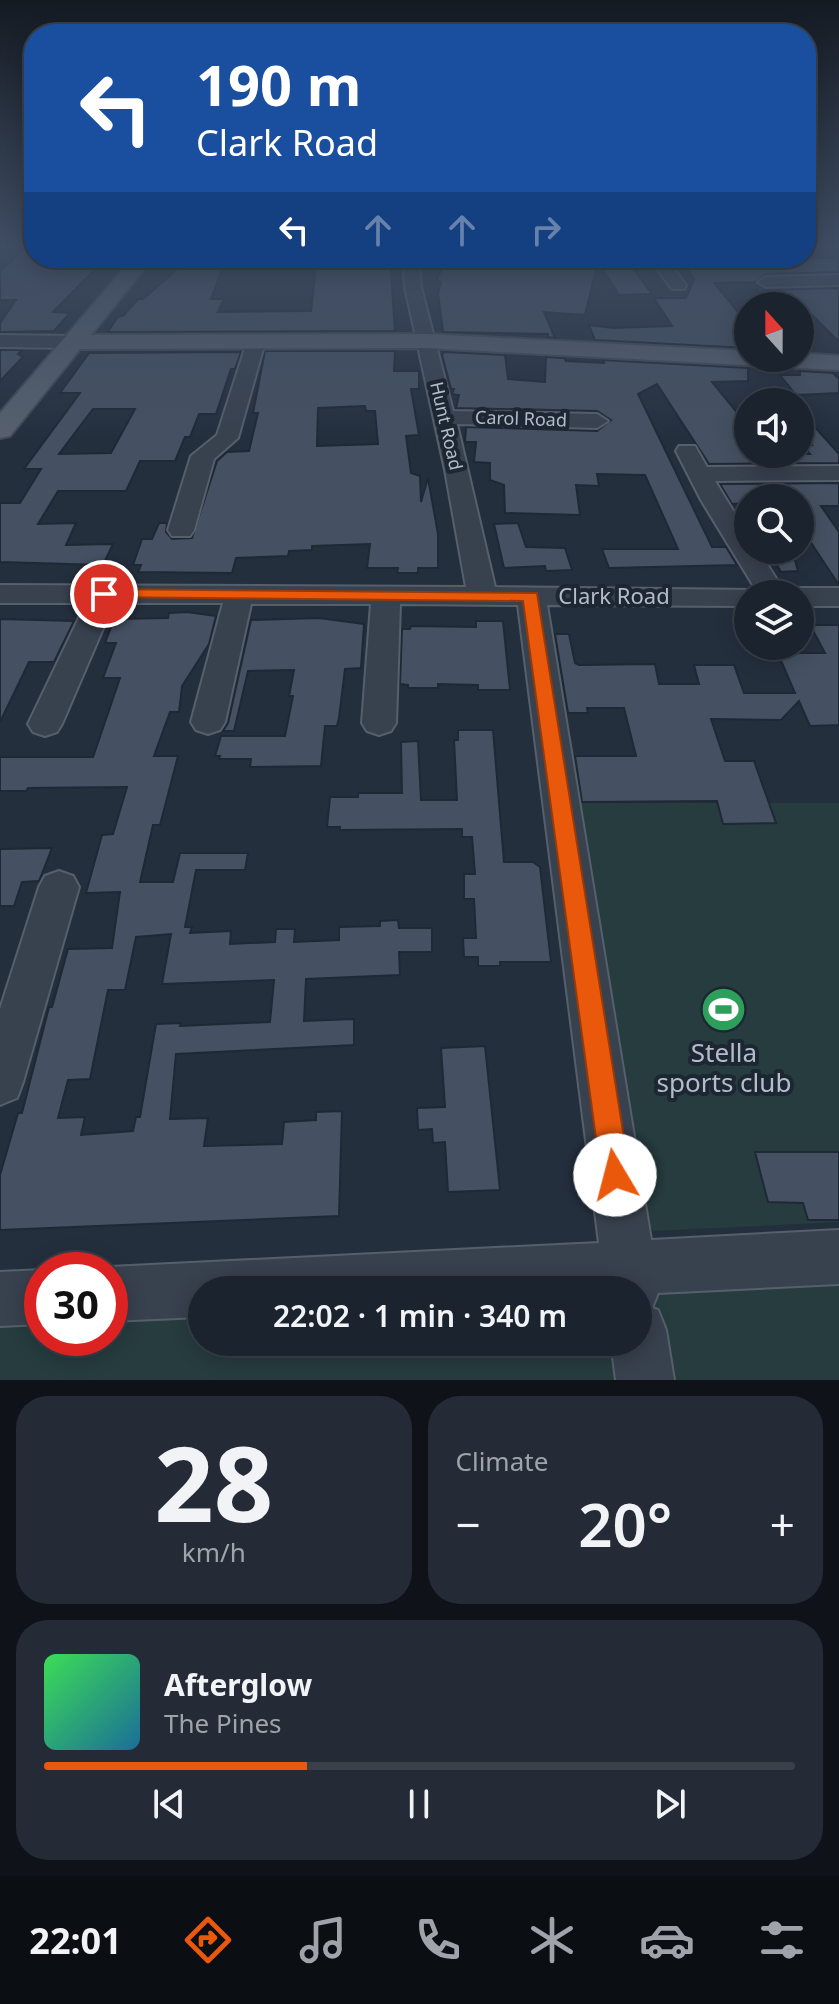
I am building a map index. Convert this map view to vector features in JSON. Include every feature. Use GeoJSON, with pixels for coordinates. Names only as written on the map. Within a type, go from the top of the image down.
{"type":"FeatureCollection","features":[{"type":"Feature","properties":{"kind":"main road"},"geometry":{"type":"LineString","coordinates":[[1,426],[98,310]]}},
{"type":"Feature","properties":{"kind":"main road"},"geometry":{"type":"LineString","coordinates":[[71,342],[427,341],[734,357]]}},
{"type":"Feature","properties":{"kind":"main road"},"geometry":{"type":"LineString","coordinates":[[814,362],[839,363]]}},
{"type":"Feature","properties":{"kind":"street","name":"Hunt Road"},"geometry":{"type":"LineString","coordinates":[[419,310],[482,595]]}},
{"type":"Feature","properties":{"kind":"street"},"geometry":{"type":"LineString","coordinates":[[0,341],[71,342]]}},
{"type":"Feature","properties":{"kind":"street"},"geometry":{"type":"LineString","coordinates":[[181,530],[203,456],[227,438],[256,342]]}},
{"type":"Feature","properties":{"kind":"street","name":"Carol Road"},"geometry":{"type":"LineString","coordinates":[[445,417],[597,421]]}},
{"type":"Feature","properties":{"kind":"street"},"geometry":{"type":"LineString","coordinates":[[764,580],[693,462],[839,473]]}},
{"type":"Feature","properties":{"kind":"street","name":"Clark Road"},"geometry":{"type":"LineString","coordinates":[[0,594],[734,597]]}},
{"type":"Feature","properties":{"kind":"street"},"geometry":{"type":"LineString","coordinates":[[45,724],[104,594]]}},
{"type":"Feature","properties":{"kind":"street"},"geometry":{"type":"LineString","coordinates":[[208,722],[239,595]]}},
{"type":"Feature","properties":{"kind":"street"},"geometry":{"type":"LineString","coordinates":[[379,723],[386,595]]}},
{"type":"Feature","properties":{"kind":"street"},"geometry":{"type":"LineString","coordinates":[[531,596],[630,1276]]}},
{"type":"Feature","properties":{"kind":"street"},"geometry":{"type":"LineString","coordinates":[[814,597],[839,597]]}},
{"type":"Feature","properties":{"kind":"street"},"geometry":{"type":"LineString","coordinates":[[0,1082],[59,887]]}},
{"type":"Feature","properties":{"kind":"street"},"geometry":{"type":"LineString","coordinates":[[652,1278],[839,1257]]}},
{"type":"Feature","properties":{"kind":"street"},"geometry":{"type":"LineString","coordinates":[[128,1293],[188,1291]]}},
{"type":"Feature","properties":{"kind":"street"},"geometry":{"type":"LineString","coordinates":[[0,1299],[24,1298]]}},
{"type":"Feature","properties":{"kind":"street"},"geometry":{"type":"LineString","coordinates":[[642,1356],[645,1380]]}},
{"type":"Feature","properties":{"kind":"green space","name":"Stella sports club"},"geometry":{"type":"Polygon","coordinates":[[[577,803],[839,803],[839,1222],[653,1231],[641,1217],[577,803]]]}},
{"type":"Feature","properties":{"kind":"green space"},"geometry":{"type":"Polygon","coordinates":[[[839,1269],[839,1380],[0,1380],[0,1311],[24,1309],[24,1356],[128,1356],[128,1304],[188,1302],[188,1356],[652,1356],[652,1289],[839,1269]]]}},
{"type":"Feature","properties":{"kind":"building"},"geometry":{"type":"Polygon","coordinates":[[[9,310],[70,313],[54,331],[0,332],[0,323],[9,310]]]}},
{"type":"Feature","properties":{"kind":"building"},"geometry":{"type":"Polygon","coordinates":[[[128,310],[394,310],[395,331],[108,332],[117,318],[128,310]]]}},
{"type":"Feature","properties":{"kind":"building"},"geometry":{"type":"Polygon","coordinates":[[[440,310],[586,310],[585,315],[544,312],[555,338],[548,337],[548,334],[443,332],[440,310]]]}},
{"type":"Feature","properties":{"kind":"building"},"geometry":{"type":"Polygon","coordinates":[[[662,310],[734,310],[734,347],[595,340],[589,325],[613,328],[672,326],[662,310]]]}},
{"type":"Feature","properties":{"kind":"building"},"geometry":{"type":"Polygon","coordinates":[[[814,310],[839,310],[839,342],[814,317],[814,310]]]}},
{"type":"Feature","properties":{"kind":"building"},"geometry":{"type":"Polygon","coordinates":[[[0,350],[22,350],[18,354],[23,357],[0,381],[0,350]]]}},
{"type":"Feature","properties":{"kind":"building"},"geometry":{"type":"Polygon","coordinates":[[[265,351],[395,351],[394,371],[419,371],[419,389],[411,389],[419,435],[406,436],[411,473],[420,476],[421,502],[428,478],[438,534],[438,568],[418,568],[418,573],[397,573],[398,568],[367,568],[370,544],[312,546],[312,550],[289,551],[288,556],[236,558],[232,573],[138,572],[141,565],[133,565],[142,539],[152,539],[159,523],[167,523],[166,532],[172,539],[192,538],[217,461],[227,452],[249,451],[258,413],[253,413],[265,351]],[[365,406],[318,408],[317,446],[378,444],[375,411],[366,411],[365,406]]]}},
{"type":"Feature","properties":{"kind":"building"},"geometry":{"type":"Polygon","coordinates":[[[241,352],[235,369],[231,369],[216,414],[199,414],[190,437],[185,437],[175,461],[140,461],[126,491],[58,491],[38,524],[76,523],[66,545],[113,544],[103,565],[0,562],[0,503],[20,503],[41,469],[24,469],[80,393],[60,393],[89,353],[241,352]],[[93,409],[59,454],[111,453],[135,409],[93,409]]]}},
{"type":"Feature","properties":{"kind":"building"},"geometry":{"type":"Polygon","coordinates":[[[444,352],[505,355],[508,379],[545,382],[546,357],[564,358],[566,361],[734,367],[734,372],[748,372],[748,381],[712,382],[734,409],[734,464],[709,464],[657,384],[638,394],[712,547],[726,547],[737,565],[609,568],[602,549],[678,549],[645,475],[597,474],[599,486],[576,485],[580,515],[505,513],[504,485],[490,480],[490,463],[474,462],[476,442],[465,442],[466,427],[597,431],[611,420],[597,411],[456,408],[459,395],[452,394],[454,389],[451,389],[442,355],[444,352]]]}},
{"type":"Feature","properties":{"kind":"building"},"geometry":{"type":"Polygon","coordinates":[[[800,372],[833,373],[839,379],[839,393],[814,394],[814,388],[790,388],[780,375],[800,375],[800,372]]]}},
{"type":"Feature","properties":{"kind":"building"},"geometry":{"type":"Polygon","coordinates":[[[814,426],[839,454],[839,463],[814,463],[814,426]]]}},
{"type":"Feature","properties":{"kind":"building"},"geometry":{"type":"Polygon","coordinates":[[[839,483],[839,506],[821,506],[839,532],[839,585],[814,547],[814,484],[734,484],[732,504],[720,484],[839,483]]]}},
{"type":"Feature","properties":{"kind":"building"},"geometry":{"type":"Polygon","coordinates":[[[518,523],[526,547],[565,548],[572,570],[546,571],[545,566],[504,568],[494,524],[518,523]]]}},
{"type":"Feature","properties":{"kind":"building"},"geometry":{"type":"Polygon","coordinates":[[[776,564],[796,564],[798,571],[781,572],[776,564]]]}},
{"type":"Feature","properties":{"kind":"building"},"geometry":{"type":"Polygon","coordinates":[[[169,613],[216,616],[209,644],[182,686],[179,712],[170,712],[154,756],[178,756],[160,825],[153,825],[140,882],[173,882],[180,853],[248,853],[245,870],[196,870],[185,927],[192,927],[190,933],[231,931],[230,944],[275,942],[276,929],[295,929],[294,942],[339,940],[339,927],[380,926],[380,921],[398,920],[399,928],[432,928],[432,952],[399,952],[400,975],[306,979],[304,1021],[354,1019],[354,1045],[176,1054],[170,1119],[208,1118],[204,1146],[282,1144],[284,1122],[316,1120],[316,1112],[342,1111],[339,1216],[0,1230],[0,1175],[18,1113],[22,1113],[49,1007],[52,1007],[68,949],[112,948],[120,892],[86,893],[102,835],[113,834],[127,787],[0,791],[0,757],[93,757],[120,678],[103,678],[116,643],[105,643],[114,619],[168,618],[169,613]],[[171,934],[136,937],[125,990],[108,990],[90,1079],[68,1080],[58,1118],[85,1117],[81,1135],[133,1131],[136,1117],[140,1117],[156,1024],[181,1023],[180,1026],[270,1022],[274,980],[162,984],[171,934]]]}},
{"type":"Feature","properties":{"kind":"building"},"geometry":{"type":"Polygon","coordinates":[[[319,618],[364,624],[361,668],[345,669],[339,718],[337,726],[325,726],[321,766],[250,767],[251,759],[219,759],[220,756],[215,756],[221,736],[285,736],[293,696],[289,696],[294,670],[248,671],[234,731],[223,731],[228,723],[251,620],[319,618]]]}},
{"type":"Feature","properties":{"kind":"building"},"geometry":{"type":"Polygon","coordinates":[[[0,619],[74,621],[54,662],[29,662],[0,722],[0,619]]]}},
{"type":"Feature","properties":{"kind":"building"},"geometry":{"type":"Polygon","coordinates":[[[476,621],[503,621],[510,690],[478,690],[478,685],[438,684],[438,688],[408,688],[408,685],[400,684],[402,629],[410,629],[411,626],[476,627],[476,621]]]}},
{"type":"Feature","properties":{"kind":"building"},"geometry":{"type":"Polygon","coordinates":[[[814,625],[839,625],[839,725],[810,726],[799,701],[781,720],[711,719],[725,761],[754,761],[776,823],[723,824],[717,801],[582,802],[575,756],[636,756],[624,708],[587,708],[588,713],[568,713],[555,634],[569,634],[575,663],[579,665],[655,664],[659,684],[699,684],[694,665],[734,665],[744,693],[795,693],[781,660],[814,660],[814,653],[825,653],[814,632],[814,625]]]}},
{"type":"Feature","properties":{"kind":"building"},"geometry":{"type":"Polygon","coordinates":[[[458,730],[493,730],[504,862],[533,862],[540,867],[551,962],[500,962],[500,966],[478,966],[478,957],[464,957],[463,938],[476,938],[474,899],[464,899],[464,874],[475,874],[472,837],[462,837],[462,829],[340,830],[340,827],[327,827],[330,797],[358,797],[358,793],[402,793],[401,742],[418,741],[421,800],[457,800],[454,740],[458,740],[458,730]]]}},
{"type":"Feature","properties":{"kind":"building"},"geometry":{"type":"Polygon","coordinates":[[[52,848],[39,881],[22,882],[14,906],[0,906],[0,849],[52,848]]]}},
{"type":"Feature","properties":{"kind":"building"},"geometry":{"type":"Polygon","coordinates":[[[485,1046],[500,1190],[448,1192],[445,1142],[433,1143],[432,1129],[418,1130],[417,1108],[445,1107],[441,1048],[485,1046]]]}},
{"type":"Feature","properties":{"kind":"building"},"geometry":{"type":"Polygon","coordinates":[[[755,1152],[839,1152],[839,1220],[808,1220],[803,1203],[768,1202],[755,1152]]]}},
{"type":"Feature","properties":{"kind":"place","name":"Stella sports club"},"geometry":{"type":"Point","coordinates":[724,1010]}},
{"type":"Feature","properties":{"kind":"route"},"geometry":{"type":"LineString","coordinates":[[104,594],[531,596],[615,1175]]}}]}
